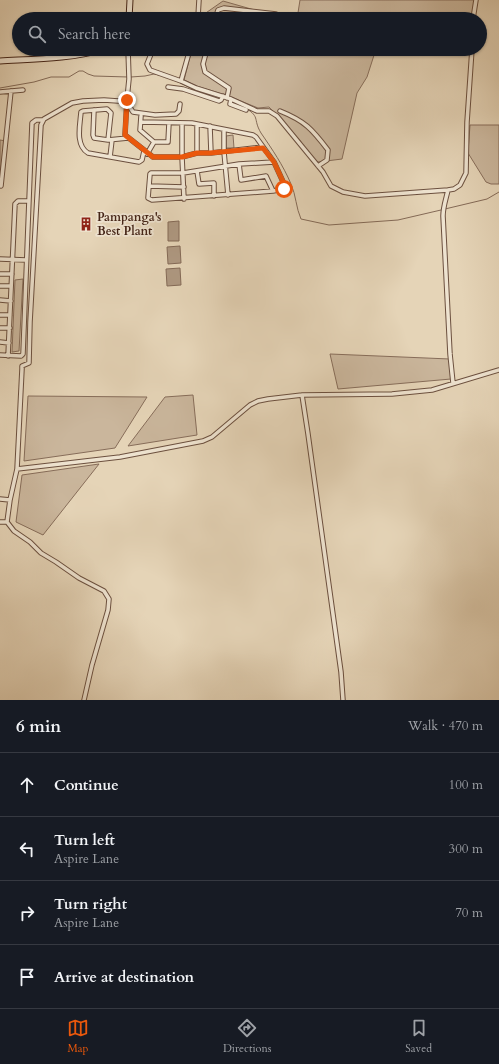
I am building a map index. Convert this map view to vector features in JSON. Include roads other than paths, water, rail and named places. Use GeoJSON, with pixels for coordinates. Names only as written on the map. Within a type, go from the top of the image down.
{"type":"FeatureCollection","features":[{"type":"Feature","properties":{"kind":"street"},"geometry":{"type":"LineString","coordinates":[[129,12],[130,0]]}},
{"type":"Feature","properties":{"kind":"street"},"geometry":{"type":"LineString","coordinates":[[198,12],[199,0]]}},
{"type":"Feature","properties":{"kind":"street"},"geometry":{"type":"LineString","coordinates":[[474,12],[476,0]]}},
{"type":"Feature","properties":{"kind":"street"},"geometry":{"type":"LineString","coordinates":[[217,12],[218,10],[224,8],[259,12]]}},
{"type":"Feature","properties":{"kind":"street"},"geometry":{"type":"LineString","coordinates":[[0,61],[31,60],[65,56]]}},
{"type":"Feature","properties":{"kind":"street"},"geometry":{"type":"LineString","coordinates":[[128,56],[125,132],[128,138],[153,157],[182,157],[197,153],[263,148]]}},
{"type":"Feature","properties":{"kind":"street"},"geometry":{"type":"LineString","coordinates":[[150,56],[147,64],[150,70],[222,98]]}},
{"type":"Feature","properties":{"kind":"street"},"geometry":{"type":"LineString","coordinates":[[181,81],[188,56]]}},
{"type":"Feature","properties":{"kind":"street"},"geometry":{"type":"LineString","coordinates":[[206,56],[204,64],[205,72],[228,88],[230,100]]}},
{"type":"Feature","properties":{"kind":"street"},"geometry":{"type":"LineString","coordinates":[[241,106],[257,111],[269,111],[277,116],[318,166],[331,186],[343,192],[365,196],[454,190],[460,184],[466,173],[467,122],[472,56]]}},
{"type":"Feature","properties":{"kind":"street"},"geometry":{"type":"LineString","coordinates":[[168,87],[230,100],[246,110]]}},
{"type":"Feature","properties":{"kind":"street"},"geometry":{"type":"LineString","coordinates":[[0,92],[23,90]]}},
{"type":"Feature","properties":{"kind":"street"},"geometry":{"type":"LineString","coordinates":[[1,186],[11,91]]}},
{"type":"Feature","properties":{"kind":"street"},"geometry":{"type":"LineString","coordinates":[[127,100],[131,110],[134,112],[155,115],[176,114],[179,111],[180,104]]}},
{"type":"Feature","properties":{"kind":"street"},"geometry":{"type":"LineString","coordinates":[[0,356],[21,356],[23,354],[32,123],[36,120],[42,120],[72,103],[83,101],[127,100]]}},
{"type":"Feature","properties":{"kind":"street"},"geometry":{"type":"LineString","coordinates":[[110,157],[110,111],[108,109],[81,112],[79,139],[83,150],[88,153],[110,157],[139,162],[154,142]]}},
{"type":"Feature","properties":{"kind":"street"},"geometry":{"type":"LineString","coordinates":[[94,110],[94,138],[110,140],[128,138]]}},
{"type":"Feature","properties":{"kind":"street"},"geometry":{"type":"LineString","coordinates":[[280,111],[303,122],[328,150],[327,160],[318,166]]}},
{"type":"Feature","properties":{"kind":"street"},"geometry":{"type":"LineString","coordinates":[[141,116],[140,130],[154,142],[168,142],[169,123]]}},
{"type":"Feature","properties":{"kind":"street"},"geometry":{"type":"LineString","coordinates":[[42,120],[35,224],[29,363],[22,366],[17,469],[7,522],[14,531],[30,542],[41,553],[79,578],[104,592],[109,599],[108,610],[92,665],[84,700]]}},
{"type":"Feature","properties":{"kind":"street"},"geometry":{"type":"LineString","coordinates":[[141,122],[197,124],[255,136],[274,162],[285,186],[282,189],[273,191],[184,199],[150,200],[148,198],[151,173],[182,173],[239,164],[274,162]]}},
{"type":"Feature","properties":{"kind":"street"},"geometry":{"type":"LineString","coordinates":[[182,123],[182,173],[184,199]]}},
{"type":"Feature","properties":{"kind":"street"},"geometry":{"type":"LineString","coordinates":[[197,124],[197,153]]}},
{"type":"Feature","properties":{"kind":"street"},"geometry":{"type":"LineString","coordinates":[[210,126],[210,153]]}},
{"type":"Feature","properties":{"kind":"street"},"geometry":{"type":"LineString","coordinates":[[224,130],[224,152],[228,195]]}},
{"type":"Feature","properties":{"kind":"street"},"geometry":{"type":"LineString","coordinates":[[239,164],[241,180],[266,176],[273,191]]}},
{"type":"Feature","properties":{"kind":"street"},"geometry":{"type":"LineString","coordinates":[[197,171],[199,184],[214,183],[214,196]]}},
{"type":"Feature","properties":{"kind":"street"},"geometry":{"type":"LineString","coordinates":[[149,186],[184,187]]}},
{"type":"Feature","properties":{"kind":"street"},"geometry":{"type":"LineString","coordinates":[[448,190],[442,216],[453,383]]}},
{"type":"Feature","properties":{"kind":"street"},"geometry":{"type":"LineString","coordinates":[[8,356],[15,204],[18,201],[29,201]]}},
{"type":"Feature","properties":{"kind":"street"},"geometry":{"type":"LineString","coordinates":[[0,259],[26,260]]}},
{"type":"Feature","properties":{"kind":"street"},"geometry":{"type":"LineString","coordinates":[[0,274],[12,274]]}},
{"type":"Feature","properties":{"kind":"street"},"geometry":{"type":"LineString","coordinates":[[0,286],[11,286]]}},
{"type":"Feature","properties":{"kind":"street"},"geometry":{"type":"LineString","coordinates":[[0,300],[11,301]]}},
{"type":"Feature","properties":{"kind":"street"},"geometry":{"type":"LineString","coordinates":[[0,315],[10,315]]}},
{"type":"Feature","properties":{"kind":"street"},"geometry":{"type":"LineString","coordinates":[[0,328],[10,328]]}},
{"type":"Feature","properties":{"kind":"street"},"geometry":{"type":"LineString","coordinates":[[0,342],[9,343]]}},
{"type":"Feature","properties":{"kind":"street"},"geometry":{"type":"LineString","coordinates":[[17,469],[120,457],[203,441],[212,437],[250,405],[258,401],[302,395],[392,394],[432,390],[499,370]]}},
{"type":"Feature","properties":{"kind":"street"},"geometry":{"type":"LineString","coordinates":[[302,395],[341,672],[343,700]]}},
{"type":"Feature","properties":{"kind":"street"},"geometry":{"type":"LineString","coordinates":[[0,499],[10,500]]}},
{"type":"Feature","properties":{"kind":"street"},"geometry":{"type":"LineString","coordinates":[[0,522],[7,522]]}},
{"type":"Feature","properties":{"kind":"waterway"},"geometry":{"type":"LineString","coordinates":[[0,88],[34,82],[51,77],[69,77],[79,71],[83,71],[94,76],[128,77]]}},
{"type":"Feature","properties":{"kind":"waterway"},"geometry":{"type":"LineString","coordinates":[[131,77],[154,74],[159,75]]}},
{"type":"Feature","properties":{"kind":"waterway"},"geometry":{"type":"LineString","coordinates":[[172,79],[201,93],[221,99]]}},
{"type":"Feature","properties":{"kind":"waterway"},"geometry":{"type":"LineString","coordinates":[[242,106],[256,118],[258,128],[284,170],[293,188],[301,219],[329,225],[398,220],[441,210]]}},
{"type":"Feature","properties":{"kind":"waterway"},"geometry":{"type":"LineString","coordinates":[[445,209],[487,199],[499,192]]}},
{"type":"Feature","properties":{"kind":"place","name":"Pampanga's Best Plant"},"geometry":{"type":"Point","coordinates":[86,224]}}]}
